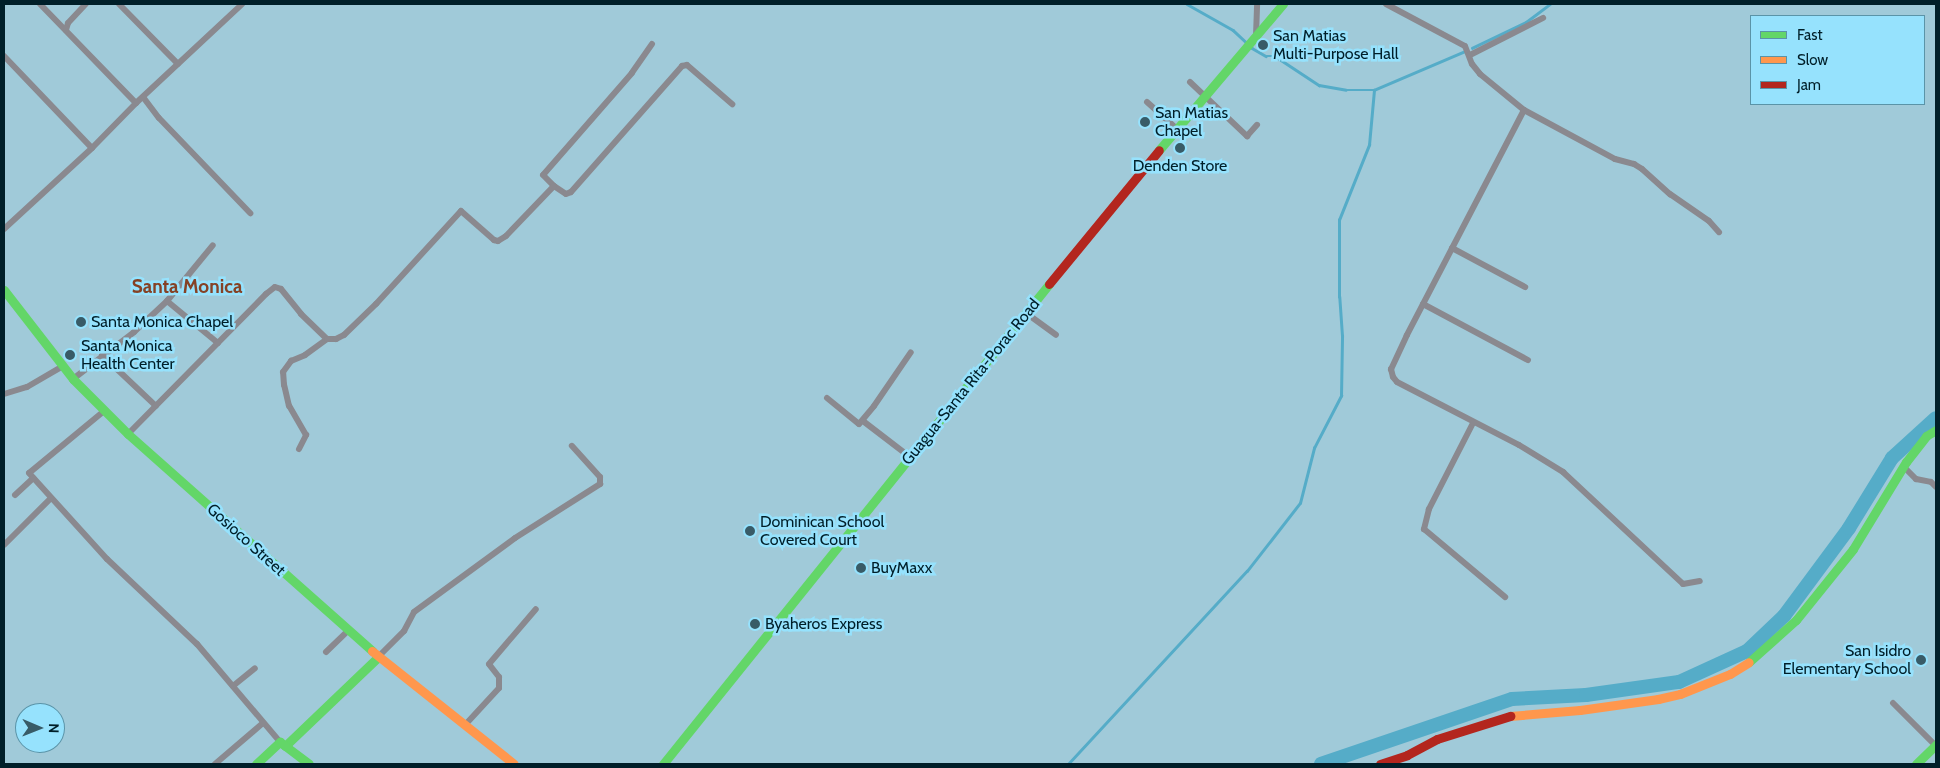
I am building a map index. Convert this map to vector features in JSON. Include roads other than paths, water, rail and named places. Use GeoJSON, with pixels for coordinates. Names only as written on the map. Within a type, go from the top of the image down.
{"type":"FeatureCollection","features":[{"type":"Feature","properties":{"kind":"street"},"geometry":{"type":"LineString","coordinates":[[40,4],[136,103]]}},
{"type":"Feature","properties":{"kind":"street"},"geometry":{"type":"LineString","coordinates":[[66,30],[68,23],[86,4]]}},
{"type":"Feature","properties":{"kind":"street"},"geometry":{"type":"LineString","coordinates":[[119,4],[178,64]]}},
{"type":"Feature","properties":{"kind":"street"},"geometry":{"type":"LineString","coordinates":[[4,229],[92,148],[136,103],[242,4]]}},
{"type":"Feature","properties":{"kind":"street"},"geometry":{"type":"LineString","coordinates":[[1254,37],[1257,4]]}},
{"type":"Feature","properties":{"kind":"street","name":"Guagua-Santa Rita-Porac Road"},"geometry":{"type":"LineString","coordinates":[[663,764],[1026,312],[1283,4]]}},
{"type":"Feature","properties":{"kind":"street"},"geometry":{"type":"LineString","coordinates":[[1386,4],[1465,46],[1472,64],[1480,74],[1524,110],[1616,159],[1642,168],[1670,194],[1709,221],[1719,232]]}},
{"type":"Feature","properties":{"kind":"street"},"geometry":{"type":"LineString","coordinates":[[1470,55],[1543,18]]}},
{"type":"Feature","properties":{"kind":"street"},"geometry":{"type":"LineString","coordinates":[[652,44],[632,73],[543,174],[554,186],[566,194],[572,192],[682,66],[686,65],[732,104]]}},
{"type":"Feature","properties":{"kind":"street"},"geometry":{"type":"LineString","coordinates":[[4,56],[92,148]]}},
{"type":"Feature","properties":{"kind":"street"},"geometry":{"type":"LineString","coordinates":[[1190,82],[1247,136],[1257,125]]}},
{"type":"Feature","properties":{"kind":"street"},"geometry":{"type":"LineString","coordinates":[[144,97],[159,118],[250,213]]}},
{"type":"Feature","properties":{"kind":"street"},"geometry":{"type":"LineString","coordinates":[[1147,102],[1177,129]]}},
{"type":"Feature","properties":{"kind":"street"},"geometry":{"type":"LineString","coordinates":[[1524,110],[1391,369],[1393,377],[1397,382],[1519,445],[1563,472],[1683,584],[1700,581]]}},
{"type":"Feature","properties":{"kind":"street"},"geometry":{"type":"LineString","coordinates":[[299,449],[306,436],[289,406],[284,385],[283,372],[291,361],[305,355],[327,339],[336,339],[344,335],[461,211],[494,240],[502,240],[554,186]]}},
{"type":"Feature","properties":{"kind":"street"},"geometry":{"type":"LineString","coordinates":[[73,379],[102,354],[134,332],[167,301],[213,245]]}},
{"type":"Feature","properties":{"kind":"street"},"geometry":{"type":"LineString","coordinates":[[1452,248],[1525,287]]}},
{"type":"Feature","properties":{"kind":"street"},"geometry":{"type":"LineString","coordinates":[[128,434],[275,287],[281,289],[301,314],[327,339]]}},
{"type":"Feature","properties":{"kind":"street","name":"Gosioco Street"},"geometry":{"type":"LineString","coordinates":[[4,290],[73,379],[128,434],[378,657],[514,764]]}},
{"type":"Feature","properties":{"kind":"street"},"geometry":{"type":"LineString","coordinates":[[167,301],[218,343]]}},
{"type":"Feature","properties":{"kind":"street"},"geometry":{"type":"LineString","coordinates":[[1424,304],[1528,360]]}},
{"type":"Feature","properties":{"kind":"street"},"geometry":{"type":"LineString","coordinates":[[1026,312],[1056,335]]}},
{"type":"Feature","properties":{"kind":"street"},"geometry":{"type":"LineString","coordinates":[[827,398],[859,424],[864,420],[911,352]]}},
{"type":"Feature","properties":{"kind":"street"},"geometry":{"type":"LineString","coordinates":[[102,354],[156,406]]}},
{"type":"Feature","properties":{"kind":"street"},"geometry":{"type":"LineString","coordinates":[[4,394],[27,387],[63,366]]}},
{"type":"Feature","properties":{"kind":"street"},"geometry":{"type":"LineString","coordinates":[[104,410],[30,473],[107,559],[198,644],[263,723],[283,744],[309,764]]}},
{"type":"Feature","properties":{"kind":"street"},"geometry":{"type":"LineString","coordinates":[[864,420],[910,457]]}},
{"type":"Feature","properties":{"kind":"street"},"geometry":{"type":"LineString","coordinates":[[1473,422],[1429,509],[1424,529],[1505,598]]}},
{"type":"Feature","properties":{"kind":"street"},"geometry":{"type":"LineString","coordinates":[[1380,764],[1407,754],[1437,739],[1507,716],[1532,712],[1580,710],[1658,699],[1680,694],[1730,674],[1752,660],[1796,620],[1853,548],[1904,467],[1926,436],[1936,430]]}},
{"type":"Feature","properties":{"kind":"street"},"geometry":{"type":"LineString","coordinates":[[256,764],[283,744],[378,657],[404,631],[414,612],[515,538],[600,484],[600,478],[572,446]]}},
{"type":"Feature","properties":{"kind":"street"},"geometry":{"type":"LineString","coordinates":[[1904,467],[1916,479],[1931,482],[1936,487]]}},
{"type":"Feature","properties":{"kind":"street"},"geometry":{"type":"LineString","coordinates":[[15,495],[33,478]]}},
{"type":"Feature","properties":{"kind":"street"},"geometry":{"type":"LineString","coordinates":[[4,545],[51,498]]}},
{"type":"Feature","properties":{"kind":"street"},"geometry":{"type":"LineString","coordinates":[[465,725],[499,688],[499,677],[489,664],[536,609]]}},
{"type":"Feature","properties":{"kind":"street"},"geometry":{"type":"LineString","coordinates":[[326,652],[348,631]]}},
{"type":"Feature","properties":{"kind":"street"},"geometry":{"type":"LineString","coordinates":[[233,686],[254,668]]}},
{"type":"Feature","properties":{"kind":"street"},"geometry":{"type":"LineString","coordinates":[[1893,703],[1936,746],[1916,764]]}},
{"type":"Feature","properties":{"kind":"street"},"geometry":{"type":"LineString","coordinates":[[215,764],[263,723]]}},
{"type":"Feature","properties":{"kind":"waterway"},"geometry":{"type":"LineString","coordinates":[[1187,4],[1233,30],[1252,48],[1266,56],[1275,56],[1319,85],[1346,90],[1374,90]]}},
{"type":"Feature","properties":{"kind":"waterway"},"geometry":{"type":"LineString","coordinates":[[1472,48],[1526,22],[1550,4]]}},
{"type":"Feature","properties":{"kind":"waterway"},"geometry":{"type":"LineString","coordinates":[[1068,764],[1247,571],[1300,503],[1314,448],[1341,396],[1342,336],[1339,297],[1339,220],[1369,145],[1374,90],[1465,51]]}},
{"type":"Feature","properties":{"kind":"waterway"},"geometry":{"type":"LineString","coordinates":[[1321,764],[1512,699],[1586,695],[1679,682],[1747,651],[1784,616],[1849,528],[1892,458],[1936,418]]}},
{"type":"Feature","properties":{"kind":"place","name":"San Matias Multi-Purpose Hall"},"geometry":{"type":"Point","coordinates":[1263,45]}},
{"type":"Feature","properties":{"kind":"place","name":"San Matias Chapel"},"geometry":{"type":"Point","coordinates":[1145,122]}},
{"type":"Feature","properties":{"kind":"place","name":"Denden Store"},"geometry":{"type":"Point","coordinates":[1180,148]}},
{"type":"Feature","properties":{"kind":"place","name":"Santa Monica Chapel"},"geometry":{"type":"Point","coordinates":[81,322]}},
{"type":"Feature","properties":{"kind":"place","name":"Santa Monica Health Center"},"geometry":{"type":"Point","coordinates":[70,355]}},
{"type":"Feature","properties":{"kind":"place","name":"Dominican School Covered Court"},"geometry":{"type":"Point","coordinates":[750,531]}},
{"type":"Feature","properties":{"kind":"place","name":"BuyMaxx"},"geometry":{"type":"Point","coordinates":[861,568]}},
{"type":"Feature","properties":{"kind":"place","name":"Byaheros Express"},"geometry":{"type":"Point","coordinates":[755,624]}},
{"type":"Feature","properties":{"kind":"place","name":"San Isidro Elementary School"},"geometry":{"type":"Point","coordinates":[1921,660]}},
{"type":"Feature","properties":{"kind":"district","name":"Santa Monica"},"geometry":{"type":"Point","coordinates":[187,287]}}]}
